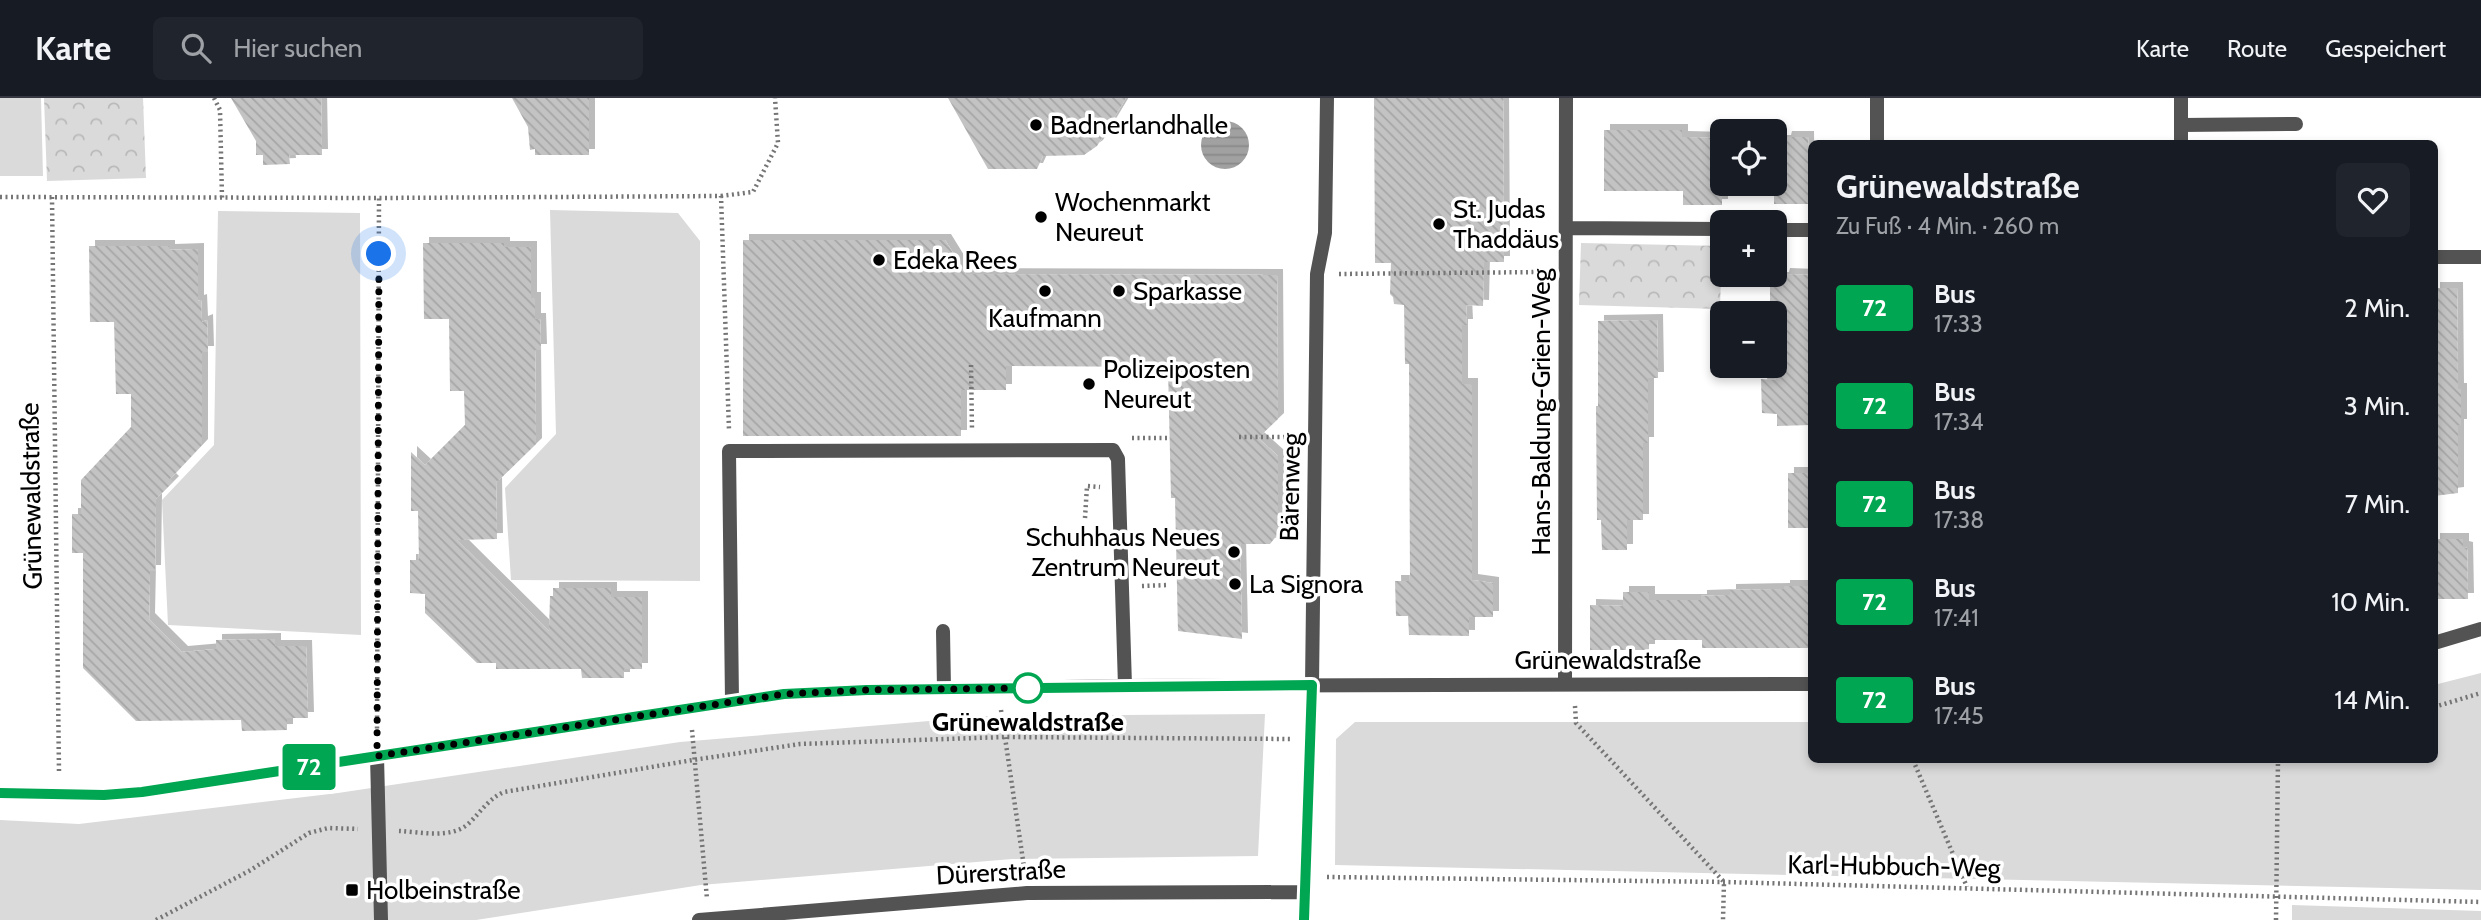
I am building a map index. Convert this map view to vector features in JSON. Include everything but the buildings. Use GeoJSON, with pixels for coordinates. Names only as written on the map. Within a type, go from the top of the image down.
{"type":"FeatureCollection","features":[{"type":"Feature","properties":{"kind":"street","name":"Bärenweg"},"geometry":{"type":"LineString","coordinates":[[1304,920],[1311,740],[1317,274],[1325,233],[1327,98]]}},
{"type":"Feature","properties":{"kind":"street","name":"Hans-Baldung-Grien-Weg"},"geometry":{"type":"LineString","coordinates":[[1566,98],[1570,684]]}},
{"type":"Feature","properties":{"kind":"street"},"geometry":{"type":"LineString","coordinates":[[1877,98],[1877,140]]}},
{"type":"Feature","properties":{"kind":"street"},"geometry":{"type":"LineString","coordinates":[[2181,98],[2181,140]]}},
{"type":"Feature","properties":{"kind":"street"},"geometry":{"type":"LineString","coordinates":[[2181,125],[2296,124]]}},
{"type":"Feature","properties":{"kind":"street"},"geometry":{"type":"LineString","coordinates":[[1566,228],[1710,229]]}},
{"type":"Feature","properties":{"kind":"street"},"geometry":{"type":"LineString","coordinates":[[1787,230],[1808,230]]}},
{"type":"Feature","properties":{"kind":"street"},"geometry":{"type":"LineString","coordinates":[[2438,257],[2481,257]]}},
{"type":"Feature","properties":{"kind":"street"},"geometry":{"type":"LineString","coordinates":[[732,701],[729,451],[1113,450],[1118,459],[1125,686]]}},
{"type":"Feature","properties":{"kind":"street"},"geometry":{"type":"LineString","coordinates":[[2438,642],[2481,629]]}},
{"type":"Feature","properties":{"kind":"street"},"geometry":{"type":"LineString","coordinates":[[943,631],[944,690]]}},
{"type":"Feature","properties":{"kind":"street","name":"Grünewaldstraße"},"geometry":{"type":"LineString","coordinates":[[0,793],[104,795],[142,792],[784,694],[1125,686],[1808,684]]}},
{"type":"Feature","properties":{"kind":"street"},"geometry":{"type":"LineString","coordinates":[[377,756],[381,920]]}},
{"type":"Feature","properties":{"kind":"street","name":"Dürerstraße"},"geometry":{"type":"LineString","coordinates":[[704,919],[1027,893],[1305,892]]}},
{"type":"Feature","properties":{"kind":"path"},"geometry":{"type":"LineString","coordinates":[[214,98],[220,110],[222,198]]}},
{"type":"Feature","properties":{"kind":"path"},"geometry":{"type":"LineString","coordinates":[[0,197],[721,196],[753,192],[778,143],[775,98]]}},
{"type":"Feature","properties":{"kind":"path"},"geometry":{"type":"LineString","coordinates":[[721,196],[729,451]]}},
{"type":"Feature","properties":{"kind":"path","name":"Grünewaldstraße"},"geometry":{"type":"LineString","coordinates":[[52,197],[59,794]]}},
{"type":"Feature","properties":{"kind":"path"},"geometry":{"type":"LineString","coordinates":[[377,756],[379,198]]}},
{"type":"Feature","properties":{"kind":"path"},"geometry":{"type":"LineString","coordinates":[[1317,274],[1566,272]]}},
{"type":"Feature","properties":{"kind":"path"},"geometry":{"type":"LineString","coordinates":[[971,365],[972,451]]}},
{"type":"Feature","properties":{"kind":"path"},"geometry":{"type":"LineString","coordinates":[[1239,437],[1315,437]]}},
{"type":"Feature","properties":{"kind":"path"},"geometry":{"type":"LineString","coordinates":[[1113,450],[1123,438],[1169,438]]}},
{"type":"Feature","properties":{"kind":"path"},"geometry":{"type":"LineString","coordinates":[[1085,518],[1087,491]]}},
{"type":"Feature","properties":{"kind":"path"},"geometry":{"type":"LineString","coordinates":[[1570,684],[1576,723],[1724,881],[1723,920]]}},
{"type":"Feature","properties":{"kind":"path"},"geometry":{"type":"LineString","coordinates":[[998,688],[1027,893]]}},
{"type":"Feature","properties":{"kind":"path"},"geometry":{"type":"LineString","coordinates":[[2438,706],[2481,693]]}},
{"type":"Feature","properties":{"kind":"path"},"geometry":{"type":"LineString","coordinates":[[692,708],[704,919]]}},
{"type":"Feature","properties":{"kind":"path"},"geometry":{"type":"LineString","coordinates":[[156,920],[249,871],[309,833],[328,828],[452,832],[461,829],[492,797],[504,792],[693,760],[800,744],[1004,737],[1311,740]]}},
{"type":"Feature","properties":{"kind":"path"},"geometry":{"type":"LineString","coordinates":[[1914,763],[1967,887]]}},
{"type":"Feature","properties":{"kind":"path"},"geometry":{"type":"LineString","coordinates":[[2276,920],[2278,763]]}},
{"type":"Feature","properties":{"kind":"path","name":"Karl-Hubbuch-Weg"},"geometry":{"type":"LineString","coordinates":[[1306,877],[1724,881],[2481,902]]}},
{"type":"Feature","properties":{"kind":"green space"},"geometry":{"type":"Polygon","coordinates":[[[0,98],[41,98],[43,176],[0,176],[0,98]]]}},
{"type":"Feature","properties":{"kind":"green space"},"geometry":{"type":"Polygon","coordinates":[[[44,98],[143,98],[146,178],[47,181],[44,98]]]}},
{"type":"Feature","properties":{"kind":"green space"},"geometry":{"type":"Polygon","coordinates":[[[550,210],[678,213],[700,241],[700,581],[511,580],[505,488],[556,434],[550,210]]]}},
{"type":"Feature","properties":{"kind":"green space"},"geometry":{"type":"Polygon","coordinates":[[[218,211],[360,213],[361,635],[168,625],[162,500],[214,445],[218,211]]]}},
{"type":"Feature","properties":{"kind":"green space"},"geometry":{"type":"Polygon","coordinates":[[[1581,243],[1710,246],[1710,287],[1721,287],[1720,301],[1710,301],[1710,309],[1579,305],[1581,243]]]}},
{"type":"Feature","properties":{"kind":"green space"},"geometry":{"type":"Polygon","coordinates":[[[2481,673],[2481,890],[1335,865],[1336,739],[1355,722],[1808,722],[1808,763],[2438,763],[2438,684],[2481,673]]]}},
{"type":"Feature","properties":{"kind":"green space"},"geometry":{"type":"Polygon","coordinates":[[[1265,714],[1258,856],[1012,859],[701,885],[476,920],[0,920],[0,820],[79,824],[338,793],[680,742],[989,716],[1265,714]]]}},
{"type":"Feature","properties":{"kind":"green space"},"geometry":{"type":"Polygon","coordinates":[[[2292,905],[2481,911],[2481,920],[2292,920],[2292,905]]]}},
{"type":"Feature","properties":{"kind":"shaded area"},"geometry":{"type":"Polygon","coordinates":[[[1225,121],[1242,128],[1249,145],[1242,162],[1225,169],[1208,162],[1201,145],[1208,128],[1225,121]]]}},
{"type":"Feature","properties":{"kind":"bus line","name":"72"},"geometry":{"type":"LineString","coordinates":[[0,793],[104,795],[142,792],[784,694],[867,690],[1312,685],[1304,920]]}},
{"type":"Feature","properties":{"kind":"place","name":"Badnerlandhalle"},"geometry":{"type":"Point","coordinates":[1036,125]}},
{"type":"Feature","properties":{"kind":"place","name":"Wochenmarkt Neureut"},"geometry":{"type":"Point","coordinates":[1041,217]}},
{"type":"Feature","properties":{"kind":"place","name":"St. Judas Thaddäus"},"geometry":{"type":"Point","coordinates":[1439,224]}},
{"type":"Feature","properties":{"kind":"place","name":"Edeka Rees"},"geometry":{"type":"Point","coordinates":[879,260]}},
{"type":"Feature","properties":{"kind":"place","name":"Kaufmann"},"geometry":{"type":"Point","coordinates":[1045,291]}},
{"type":"Feature","properties":{"kind":"place","name":"Sparkasse"},"geometry":{"type":"Point","coordinates":[1119,291]}},
{"type":"Feature","properties":{"kind":"place","name":"Polizeiposten Neureut"},"geometry":{"type":"Point","coordinates":[1089,384]}},
{"type":"Feature","properties":{"kind":"place","name":"Schuhhaus Neues Zentrum Neureut"},"geometry":{"type":"Point","coordinates":[1234,552]}},
{"type":"Feature","properties":{"kind":"place","name":"La Signora"},"geometry":{"type":"Point","coordinates":[1235,584]}},
{"type":"Feature","properties":{"kind":"place","name":"Grünewaldstraße"},"geometry":{"type":"Point","coordinates":[1028,688]}},
{"type":"Feature","properties":{"kind":"place","name":"Holbeinstraße"},"geometry":{"type":"Point","coordinates":[352,890]}},
{"type":"Feature","properties":{"kind":"route"},"geometry":{"type":"LineString","coordinates":[[379,254],[377,756],[784,694],[1031,688],[1028,688]]}}]}
